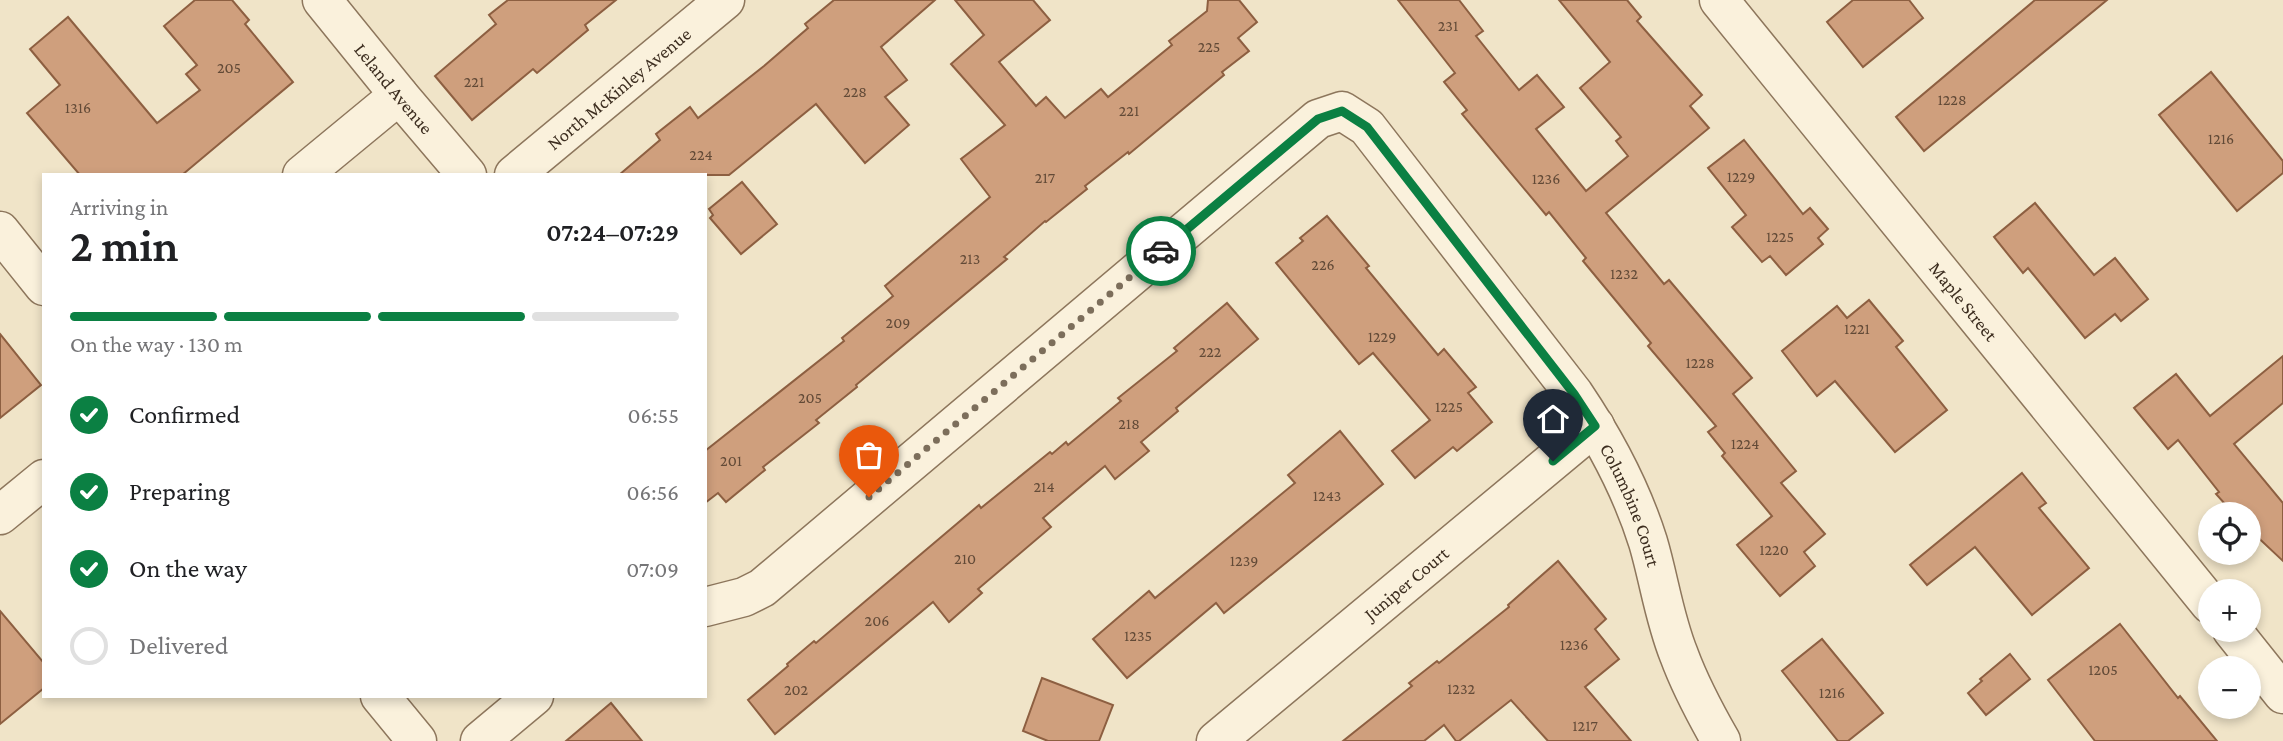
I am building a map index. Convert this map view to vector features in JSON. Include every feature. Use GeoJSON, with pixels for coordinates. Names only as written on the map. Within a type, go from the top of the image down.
{"type":"FeatureCollection","features":[{"type":"Feature","properties":{"kind":"street","name":"Leland Avenue"},"geometry":{"type":"LineString","coordinates":[[322,0],[465,173]]}},
{"type":"Feature","properties":{"kind":"street","name":"North McKinley Avenue"},"geometry":{"type":"LineString","coordinates":[[516,173],[725,0]]}},
{"type":"Feature","properties":{"kind":"street","name":"Maple Street"},"geometry":{"type":"LineString","coordinates":[[1719,0],[2198,589]]}},
{"type":"Feature","properties":{"kind":"street"},"geometry":{"type":"LineString","coordinates":[[304,173],[399,95]]}},
{"type":"Feature","properties":{"kind":"street","name":"Columbine Court"},"geometry":{"type":"LineString","coordinates":[[707,606],[744,597],[762,587],[1318,119],[1342,111],[1367,127],[1574,394],[1595,426],[1634,503],[1648,543],[1678,654],[1721,741]]}},
{"type":"Feature","properties":{"kind":"street"},"geometry":{"type":"LineString","coordinates":[[0,231],[42,284]]}},
{"type":"Feature","properties":{"kind":"street","name":"Juniper Court"},"geometry":{"type":"LineString","coordinates":[[1216,741],[1595,426]]}},
{"type":"Feature","properties":{"kind":"street"},"geometry":{"type":"LineString","coordinates":[[0,515],[42,481]]}},
{"type":"Feature","properties":{"kind":"street"},"geometry":{"type":"LineString","coordinates":[[2242,642],[2283,694]]}},
{"type":"Feature","properties":{"kind":"street"},"geometry":{"type":"LineString","coordinates":[[382,698],[417,741]]}},
{"type":"Feature","properties":{"kind":"street"},"geometry":{"type":"LineString","coordinates":[[480,741],[532,698]]}},
{"type":"Feature","properties":{"kind":"building"},"geometry":{"type":"Polygon","coordinates":[[[195,0],[232,0],[249,20],[245,24],[293,82],[184,173],[78,173],[27,113],[60,85],[30,49],[68,17],[157,123],[200,90],[186,74],[197,65],[164,26],[195,0]]]}},
{"type":"Feature","properties":{"kind":"building"},"geometry":{"type":"Polygon","coordinates":[[[508,0],[616,0],[585,25],[588,30],[537,73],[533,69],[472,120],[435,76],[496,24],[489,15],[508,0]]]}},
{"type":"Feature","properties":{"kind":"building"},"geometry":{"type":"Polygon","coordinates":[[[834,0],[935,0],[881,47],[907,80],[885,97],[909,125],[865,163],[816,104],[729,175],[621,173],[660,140],[656,134],[690,107],[698,118],[808,28],[805,24],[834,0]]]}},
{"type":"Feature","properties":{"kind":"building"},"geometry":{"type":"Polygon","coordinates":[[[955,0],[1033,0],[1050,20],[999,62],[1036,106],[1046,97],[1065,118],[1101,89],[1108,97],[1172,45],[1169,41],[1207,11],[1208,0],[1239,0],[1257,22],[1238,38],[1249,51],[1222,72],[1224,75],[1129,154],[1128,152],[1085,186],[1087,189],[1004,257],[1007,259],[856,385],[857,387],[816,420],[819,423],[763,467],[765,470],[726,502],[718,493],[707,501],[707,449],[844,341],[842,338],[893,296],[885,286],[990,197],[961,159],[1005,125],[951,64],[984,35],[955,0]]]}},
{"type":"Feature","properties":{"kind":"building"},"geometry":{"type":"Polygon","coordinates":[[[1398,0],[1459,0],[1483,31],[1476,36],[1519,90],[1537,75],[1564,107],[1536,129],[1586,191],[1628,156],[1616,141],[1621,137],[1580,88],[1610,62],[1559,0],[1627,0],[1641,17],[1637,21],[1702,95],[1690,106],[1709,128],[1606,213],[1664,284],[1669,280],[1752,378],[1733,394],[1796,471],[1781,483],[1825,534],[1804,552],[1815,566],[1780,596],[1737,545],[1772,516],[1722,456],[1725,453],[1708,432],[1716,426],[1648,346],[1651,343],[1583,261],[1586,258],[1549,212],[1546,215],[1462,114],[1467,110],[1444,82],[1455,73],[1398,0]]]}},
{"type":"Feature","properties":{"kind":"building"},"geometry":{"type":"Polygon","coordinates":[[[1853,0],[1909,0],[1923,18],[1863,67],[1827,22],[1853,0]]]}},
{"type":"Feature","properties":{"kind":"building"},"geometry":{"type":"Polygon","coordinates":[[[2035,0],[2107,0],[1924,151],[1896,117],[2035,0]]]}},
{"type":"Feature","properties":{"kind":"building"},"geometry":{"type":"Polygon","coordinates":[[[2211,72],[2283,161],[2283,173],[2237,211],[2159,115],[2211,72]]]}},
{"type":"Feature","properties":{"kind":"building"},"geometry":{"type":"Polygon","coordinates":[[[1744,140],[1803,214],[1810,208],[1828,229],[1818,238],[1823,244],[1786,275],[1770,256],[1762,262],[1732,227],[1746,215],[1708,168],[1744,140]]]}},
{"type":"Feature","properties":{"kind":"building"},"geometry":{"type":"Polygon","coordinates":[[[742,182],[777,224],[741,254],[710,218],[713,215],[709,209],[742,182]]]}},
{"type":"Feature","properties":{"kind":"building"},"geometry":{"type":"Polygon","coordinates":[[[2035,203],[2094,275],[2115,258],[2148,299],[2121,321],[2115,314],[2085,338],[2028,268],[2023,273],[1994,237],[2035,203]]]}},
{"type":"Feature","properties":{"kind":"building"},"geometry":{"type":"Polygon","coordinates":[[[1327,216],[1438,355],[1444,349],[1476,387],[1468,393],[1492,422],[1457,451],[1453,447],[1415,478],[1392,451],[1430,420],[1373,353],[1359,364],[1276,263],[1303,241],[1300,238],[1327,216]]]}},
{"type":"Feature","properties":{"kind":"building"},"geometry":{"type":"Polygon","coordinates":[[[1869,300],[1903,341],[1896,347],[1947,410],[1895,452],[1835,381],[1817,396],[1782,351],[1837,306],[1847,318],[1869,300]]]}},
{"type":"Feature","properties":{"kind":"building"},"geometry":{"type":"Polygon","coordinates":[[[1227,303],[1258,339],[1176,408],[1178,411],[1141,442],[1149,451],[1115,479],[1105,466],[1043,518],[1051,527],[978,589],[982,593],[949,622],[933,602],[775,734],[748,700],[814,641],[816,643],[979,505],[981,508],[1050,452],[1052,454],[1066,442],[1068,445],[1121,401],[1118,398],[1177,351],[1174,348],[1227,303]]]}},
{"type":"Feature","properties":{"kind":"building"},"geometry":{"type":"Polygon","coordinates":[[[0,334],[41,385],[0,418],[0,334]]]}},
{"type":"Feature","properties":{"kind":"building"},"geometry":{"type":"Polygon","coordinates":[[[2283,356],[2283,403],[2234,444],[2283,503],[2283,561],[2261,540],[2261,502],[2223,502],[2216,494],[2219,492],[2178,440],[2168,449],[2134,408],[2176,374],[2210,416],[2283,356]]]}},
{"type":"Feature","properties":{"kind":"building"},"geometry":{"type":"Polygon","coordinates":[[[1340,431],[1383,484],[1224,613],[1216,603],[1127,678],[1093,639],[1149,591],[1155,598],[1295,483],[1288,475],[1340,431]]]}},
{"type":"Feature","properties":{"kind":"building"},"geometry":{"type":"Polygon","coordinates":[[[2022,473],[2046,503],[2039,508],[2089,568],[2032,615],[1975,547],[1927,585],[1910,565],[2022,473]]]}},
{"type":"Feature","properties":{"kind":"building"},"geometry":{"type":"Polygon","coordinates":[[[1558,561],[1606,619],[1595,629],[1619,659],[1585,687],[1631,741],[1548,741],[1511,700],[1459,741],[1456,741],[1444,725],[1424,741],[1343,741],[1412,686],[1409,683],[1437,661],[1439,663],[1509,607],[1508,605],[1558,561]]]}},
{"type":"Feature","properties":{"kind":"building"},"geometry":{"type":"Polygon","coordinates":[[[0,611],[42,661],[42,690],[0,724],[0,611]]]}},
{"type":"Feature","properties":{"kind":"building"},"geometry":{"type":"Polygon","coordinates":[[[2120,624],[2178,698],[2180,696],[2217,741],[2095,741],[2048,680],[2120,624]]]}},
{"type":"Feature","properties":{"kind":"building"},"geometry":{"type":"Polygon","coordinates":[[[1822,639],[1883,713],[1848,741],[1838,741],[1782,671],[1822,639]]]}},
{"type":"Feature","properties":{"kind":"building"},"geometry":{"type":"Polygon","coordinates":[[[2010,654],[2030,679],[1986,715],[1968,693],[2010,654]]]}},
{"type":"Feature","properties":{"kind":"building"},"geometry":{"type":"Polygon","coordinates":[[[1042,678],[1113,705],[1099,741],[1048,741],[1023,731],[1042,678]]]}},
{"type":"Feature","properties":{"kind":"building"},"geometry":{"type":"Polygon","coordinates":[[[611,703],[642,741],[566,741],[611,703]]]}},
{"type":"Feature","properties":{"kind":"way so far"},"geometry":{"type":"LineString","coordinates":[[869,497],[1161,251]]}},
{"type":"Feature","properties":{"kind":"route"},"geometry":{"type":"LineString","coordinates":[[1161,251],[1318,119],[1342,111],[1367,127],[1574,394],[1595,426],[1553,461]]}}]}
